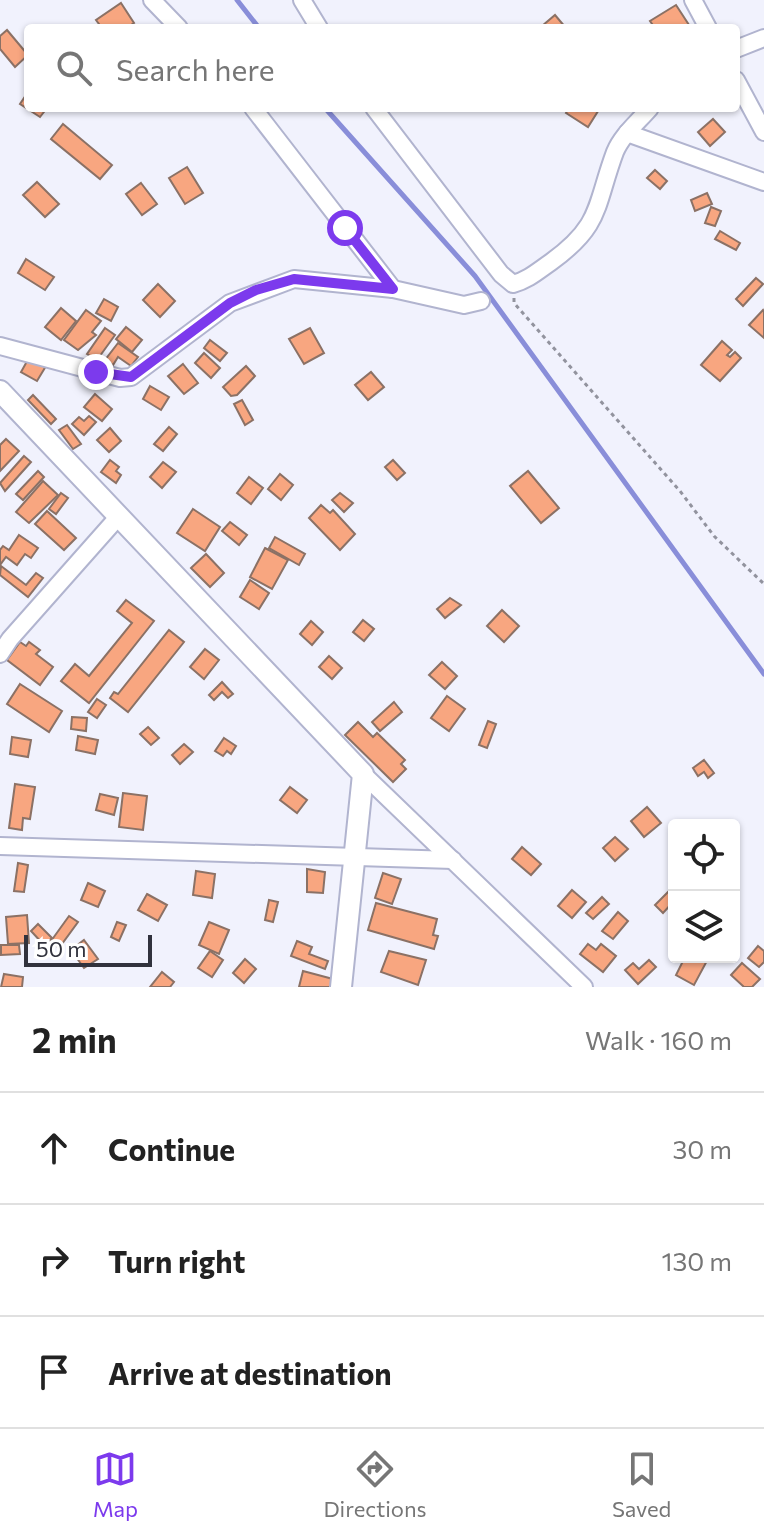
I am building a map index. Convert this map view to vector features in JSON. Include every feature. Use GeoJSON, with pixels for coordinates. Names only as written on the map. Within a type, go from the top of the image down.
{"type":"FeatureCollection","features":[{"type":"Feature","properties":{"kind":"street"},"geometry":{"type":"LineString","coordinates":[[152,0],[175,24]]}},
{"type":"Feature","properties":{"kind":"street"},"geometry":{"type":"LineString","coordinates":[[302,0],[317,24]]}},
{"type":"Feature","properties":{"kind":"street"},"geometry":{"type":"LineString","coordinates":[[693,0],[706,24]]}},
{"type":"Feature","properties":{"kind":"street"},"geometry":{"type":"LineString","coordinates":[[740,47],[764,38]]}},
{"type":"Feature","properties":{"kind":"street"},"geometry":{"type":"LineString","coordinates":[[740,87],[764,132]]}},
{"type":"Feature","properties":{"kind":"street"},"geometry":{"type":"LineString","coordinates":[[256,112],[393,289]]}},
{"type":"Feature","properties":{"kind":"street"},"geometry":{"type":"LineString","coordinates":[[377,112],[501,274],[513,284],[526,281],[576,244],[592,221],[607,187],[616,151],[646,112]]}},
{"type":"Feature","properties":{"kind":"street"},"geometry":{"type":"LineString","coordinates":[[627,133],[764,182]]}},
{"type":"Feature","properties":{"kind":"street"},"geometry":{"type":"LineString","coordinates":[[0,346],[120,378],[131,377],[230,303],[256,290],[294,279],[393,289],[464,305],[481,301]]}},
{"type":"Feature","properties":{"kind":"street"},"geometry":{"type":"LineString","coordinates":[[0,391],[363,774],[584,987]]}},
{"type":"Feature","properties":{"kind":"street"},"geometry":{"type":"LineString","coordinates":[[0,654],[119,516]]}},
{"type":"Feature","properties":{"kind":"street"},"geometry":{"type":"LineString","coordinates":[[341,987],[363,774]]}},
{"type":"Feature","properties":{"kind":"street"},"geometry":{"type":"LineString","coordinates":[[0,846],[453,860]]}},
{"type":"Feature","properties":{"kind":"path"},"geometry":{"type":"LineString","coordinates":[[513,284],[514,303],[680,491],[714,536],[764,584]]}},
{"type":"Feature","properties":{"kind":"building"},"geometry":{"type":"Polygon","coordinates":[[[121,3],[134,23],[99,24],[96,20],[121,3]]]}},
{"type":"Feature","properties":{"kind":"building"},"geometry":{"type":"Polygon","coordinates":[[[676,5],[688,24],[652,24],[650,21],[676,5]]]}},
{"type":"Feature","properties":{"kind":"building"},"geometry":{"type":"Polygon","coordinates":[[[555,15],[563,24],[544,24],[555,15]]]}},
{"type":"Feature","properties":{"kind":"building"},"geometry":{"type":"Polygon","coordinates":[[[7,30],[24,50],[24,59],[15,67],[0,49],[0,36],[7,30]]]}},
{"type":"Feature","properties":{"kind":"building"},"geometry":{"type":"Polygon","coordinates":[[[567,112],[597,112],[588,127],[567,112]]]}},
{"type":"Feature","properties":{"kind":"building"},"geometry":{"type":"Polygon","coordinates":[[[713,119],[725,132],[710,146],[698,132],[713,119]]]}},
{"type":"Feature","properties":{"kind":"building"},"geometry":{"type":"Polygon","coordinates":[[[63,124],[112,165],[100,179],[51,139],[63,124]]]}},
{"type":"Feature","properties":{"kind":"building"},"geometry":{"type":"Polygon","coordinates":[[[187,167],[203,193],[185,204],[169,178],[187,167]]]}},
{"type":"Feature","properties":{"kind":"building"},"geometry":{"type":"Polygon","coordinates":[[[655,170],[667,181],[660,189],[647,178],[655,170]]]}},
{"type":"Feature","properties":{"kind":"building"},"geometry":{"type":"Polygon","coordinates":[[[37,182],[59,204],[45,217],[23,195],[37,182]]]}},
{"type":"Feature","properties":{"kind":"building"},"geometry":{"type":"Polygon","coordinates":[[[141,183],[157,204],[142,215],[126,194],[141,183]]]}},
{"type":"Feature","properties":{"kind":"building"},"geometry":{"type":"Polygon","coordinates":[[[707,193],[712,204],[695,211],[691,200],[707,193]]]}},
{"type":"Feature","properties":{"kind":"building"},"geometry":{"type":"Polygon","coordinates":[[[711,207],[721,211],[715,226],[705,223],[711,207]]]}},
{"type":"Feature","properties":{"kind":"building"},"geometry":{"type":"Polygon","coordinates":[[[720,231],[740,243],[736,250],[715,239],[720,231]]]}},
{"type":"Feature","properties":{"kind":"building"},"geometry":{"type":"Polygon","coordinates":[[[26,259],[54,277],[45,290],[18,273],[26,259]]]}},
{"type":"Feature","properties":{"kind":"building"},"geometry":{"type":"Polygon","coordinates":[[[756,278],[763,284],[743,306],[736,299],[756,278]]]}},
{"type":"Feature","properties":{"kind":"building"},"geometry":{"type":"Polygon","coordinates":[[[158,284],[175,301],[160,317],[143,300],[158,284]]]}},
{"type":"Feature","properties":{"kind":"building"},"geometry":{"type":"Polygon","coordinates":[[[104,299],[118,307],[111,321],[96,313],[104,299]]]}},
{"type":"Feature","properties":{"kind":"building"},"geometry":{"type":"Polygon","coordinates":[[[61,308],[76,321],[61,340],[45,327],[61,308]]]}},
{"type":"Feature","properties":{"kind":"building"},"geometry":{"type":"Polygon","coordinates":[[[86,310],[101,321],[92,332],[96,335],[78,350],[64,340],[86,310]]]}},
{"type":"Feature","properties":{"kind":"building"},"geometry":{"type":"Polygon","coordinates":[[[764,312],[764,338],[749,325],[764,312]]]}},
{"type":"Feature","properties":{"kind":"building"},"geometry":{"type":"Polygon","coordinates":[[[126,327],[142,340],[132,352],[116,339],[126,327]]]}},
{"type":"Feature","properties":{"kind":"building"},"geometry":{"type":"Polygon","coordinates":[[[105,328],[115,335],[97,360],[87,354],[105,328]]]}},
{"type":"Feature","properties":{"kind":"building"},"geometry":{"type":"Polygon","coordinates":[[[310,328],[324,353],[304,364],[289,339],[310,328]]]}},
{"type":"Feature","properties":{"kind":"building"},"geometry":{"type":"Polygon","coordinates":[[[210,340],[227,353],[220,361],[204,348],[210,340]]]}},
{"type":"Feature","properties":{"kind":"building"},"geometry":{"type":"Polygon","coordinates":[[[722,341],[732,350],[727,355],[730,357],[735,352],[741,358],[720,381],[701,365],[722,341]]]}},
{"type":"Feature","properties":{"kind":"building"},"geometry":{"type":"Polygon","coordinates":[[[118,343],[138,357],[131,366],[118,357],[113,365],[105,360],[118,343]]]}},
{"type":"Feature","properties":{"kind":"building"},"geometry":{"type":"Polygon","coordinates":[[[204,353],[220,368],[211,378],[195,363],[204,353]]]}},
{"type":"Feature","properties":{"kind":"building"},"geometry":{"type":"Polygon","coordinates":[[[30,356],[46,366],[37,381],[21,372],[30,356]]]}},
{"type":"Feature","properties":{"kind":"building"},"geometry":{"type":"Polygon","coordinates":[[[183,364],[198,383],[184,394],[168,376],[183,364]]]}},
{"type":"Feature","properties":{"kind":"building"},"geometry":{"type":"Polygon","coordinates":[[[246,366],[255,376],[237,395],[231,396],[223,387],[246,366]]]}},
{"type":"Feature","properties":{"kind":"building"},"geometry":{"type":"Polygon","coordinates":[[[371,372],[384,387],[368,400],[355,385],[371,372]]]}},
{"type":"Feature","properties":{"kind":"building"},"geometry":{"type":"Polygon","coordinates":[[[150,386],[169,397],[161,410],[143,399],[150,386]]]}},
{"type":"Feature","properties":{"kind":"building"},"geometry":{"type":"Polygon","coordinates":[[[95,394],[112,409],[102,421],[84,407],[95,394]]]}},
{"type":"Feature","properties":{"kind":"building"},"geometry":{"type":"Polygon","coordinates":[[[33,395],[56,419],[51,424],[28,400],[33,395]]]}},
{"type":"Feature","properties":{"kind":"building"},"geometry":{"type":"Polygon","coordinates":[[[242,400],[253,420],[245,425],[234,404],[242,400]]]}},
{"type":"Feature","properties":{"kind":"building"},"geometry":{"type":"Polygon","coordinates":[[[89,416],[96,422],[84,435],[72,424],[79,417],[84,421],[89,416]]]}},
{"type":"Feature","properties":{"kind":"building"},"geometry":{"type":"Polygon","coordinates":[[[67,425],[81,444],[73,449],[59,430],[67,425]]]}},
{"type":"Feature","properties":{"kind":"building"},"geometry":{"type":"Polygon","coordinates":[[[169,427],[177,434],[163,451],[154,444],[169,427]]]}},
{"type":"Feature","properties":{"kind":"building"},"geometry":{"type":"Polygon","coordinates":[[[110,428],[121,441],[109,452],[97,440],[110,428]]]}},
{"type":"Feature","properties":{"kind":"building"},"geometry":{"type":"Polygon","coordinates":[[[6,439],[19,451],[0,471],[0,445],[6,439]]]}},
{"type":"Feature","properties":{"kind":"building"},"geometry":{"type":"Polygon","coordinates":[[[24,456],[31,462],[5,491],[0,483],[24,456]]]}},
{"type":"Feature","properties":{"kind":"building"},"geometry":{"type":"Polygon","coordinates":[[[110,460],[119,467],[116,471],[121,475],[116,483],[101,472],[110,460]]]}},
{"type":"Feature","properties":{"kind":"building"},"geometry":{"type":"Polygon","coordinates":[[[393,460],[405,473],[397,480],[385,467],[393,460]]]}},
{"type":"Feature","properties":{"kind":"building"},"geometry":{"type":"Polygon","coordinates":[[[163,462],[176,472],[162,488],[150,477],[163,462]]]}},
{"type":"Feature","properties":{"kind":"building"},"geometry":{"type":"Polygon","coordinates":[[[38,471],[44,477],[23,500],[16,494],[38,471]]]}},
{"type":"Feature","properties":{"kind":"building"},"geometry":{"type":"Polygon","coordinates":[[[528,471],[559,508],[541,523],[510,486],[528,471]]]}},
{"type":"Feature","properties":{"kind":"building"},"geometry":{"type":"Polygon","coordinates":[[[280,474],[293,485],[281,500],[268,489],[280,474]]]}},
{"type":"Feature","properties":{"kind":"building"},"geometry":{"type":"Polygon","coordinates":[[[249,477],[263,488],[251,504],[237,493],[249,477]]]}},
{"type":"Feature","properties":{"kind":"building"},"geometry":{"type":"Polygon","coordinates":[[[43,481],[58,495],[29,523],[16,512],[43,481]]]}},
{"type":"Feature","properties":{"kind":"building"},"geometry":{"type":"Polygon","coordinates":[[[61,493],[68,498],[56,514],[49,509],[61,493]]]}},
{"type":"Feature","properties":{"kind":"building"},"geometry":{"type":"Polygon","coordinates":[[[340,493],[353,503],[344,512],[332,500],[340,493]]]}},
{"type":"Feature","properties":{"kind":"building"},"geometry":{"type":"Polygon","coordinates":[[[321,505],[330,513],[333,510],[355,534],[340,550],[309,518],[321,505]]]}},
{"type":"Feature","properties":{"kind":"building"},"geometry":{"type":"Polygon","coordinates":[[[193,509],[220,527],[205,551],[177,533],[193,509]]]}},
{"type":"Feature","properties":{"kind":"building"},"geometry":{"type":"Polygon","coordinates":[[[47,511],[76,538],[64,550],[35,524],[47,511]]]}},
{"type":"Feature","properties":{"kind":"building"},"geometry":{"type":"Polygon","coordinates":[[[230,522],[247,535],[239,545],[222,531],[230,522]]]}},
{"type":"Feature","properties":{"kind":"building"},"geometry":{"type":"Polygon","coordinates":[[[19,535],[38,548],[31,558],[25,554],[17,565],[6,557],[0,565],[0,550],[3,546],[9,550],[19,535]]]}},
{"type":"Feature","properties":{"kind":"building"},"geometry":{"type":"Polygon","coordinates":[[[275,537],[305,554],[299,565],[269,548],[275,537]]]}},
{"type":"Feature","properties":{"kind":"building"},"geometry":{"type":"Polygon","coordinates":[[[265,548],[288,560],[272,589],[250,577],[265,548]]]}},
{"type":"Feature","properties":{"kind":"building"},"geometry":{"type":"Polygon","coordinates":[[[206,554],[224,573],[210,587],[191,568],[206,554]]]}},
{"type":"Feature","properties":{"kind":"building"},"geometry":{"type":"Polygon","coordinates":[[[1,566],[26,585],[36,573],[43,578],[28,597],[0,575],[1,566]]]}},
{"type":"Feature","properties":{"kind":"building"},"geometry":{"type":"Polygon","coordinates":[[[250,580],[269,593],[259,609],[240,597],[250,580]]]}},
{"type":"Feature","properties":{"kind":"building"},"geometry":{"type":"Polygon","coordinates":[[[450,598],[461,605],[445,618],[437,609],[450,598]]]}},
{"type":"Feature","properties":{"kind":"building"},"geometry":{"type":"Polygon","coordinates":[[[126,600],[154,621],[89,703],[61,681],[75,664],[89,676],[132,623],[117,611],[126,600]]]}},
{"type":"Feature","properties":{"kind":"building"},"geometry":{"type":"Polygon","coordinates":[[[502,610],[519,626],[504,642],[487,626],[502,610]]]}},
{"type":"Feature","properties":{"kind":"building"},"geometry":{"type":"Polygon","coordinates":[[[363,620],[374,629],[364,641],[353,632],[363,620]]]}},
{"type":"Feature","properties":{"kind":"building"},"geometry":{"type":"Polygon","coordinates":[[[311,621],[323,632],[312,645],[300,634],[311,621]]]}},
{"type":"Feature","properties":{"kind":"building"},"geometry":{"type":"Polygon","coordinates":[[[169,630],[184,642],[128,712],[110,698],[114,692],[118,694],[169,630]]]}},
{"type":"Feature","properties":{"kind":"building"},"geometry":{"type":"Polygon","coordinates":[[[20,642],[26,646],[29,642],[40,650],[36,654],[53,667],[40,685],[7,660],[20,642]]]}},
{"type":"Feature","properties":{"kind":"building"},"geometry":{"type":"Polygon","coordinates":[[[205,649],[219,660],[204,679],[190,667],[205,649]]]}},
{"type":"Feature","properties":{"kind":"building"},"geometry":{"type":"Polygon","coordinates":[[[329,656],[342,668],[332,679],[319,667],[329,656]]]}},
{"type":"Feature","properties":{"kind":"building"},"geometry":{"type":"Polygon","coordinates":[[[442,662],[457,676],[445,689],[429,675],[442,662]]]}},
{"type":"Feature","properties":{"kind":"building"},"geometry":{"type":"Polygon","coordinates":[[[222,682],[233,694],[228,698],[222,692],[214,700],[209,695],[222,682]]]}},
{"type":"Feature","properties":{"kind":"building"},"geometry":{"type":"Polygon","coordinates":[[[20,684],[62,711],[49,732],[7,704],[20,684]]]}},
{"type":"Feature","properties":{"kind":"building"},"geometry":{"type":"Polygon","coordinates":[[[447,696],[465,709],[449,731],[431,718],[447,696]]]}},
{"type":"Feature","properties":{"kind":"building"},"geometry":{"type":"Polygon","coordinates":[[[97,699],[106,705],[97,718],[88,712],[97,699]]]}},
{"type":"Feature","properties":{"kind":"building"},"geometry":{"type":"Polygon","coordinates":[[[394,702],[402,712],[380,731],[372,722],[394,702]]]}},
{"type":"Feature","properties":{"kind":"building"},"geometry":{"type":"Polygon","coordinates":[[[72,717],[87,718],[86,731],[71,729],[72,717]]]}},
{"type":"Feature","properties":{"kind":"building"},"geometry":{"type":"Polygon","coordinates":[[[488,721],[496,724],[487,748],[479,745],[488,721]]]}},
{"type":"Feature","properties":{"kind":"building"},"geometry":{"type":"Polygon","coordinates":[[[358,722],[373,737],[377,733],[405,760],[401,764],[406,769],[393,782],[345,735],[358,722]]]}},
{"type":"Feature","properties":{"kind":"building"},"geometry":{"type":"Polygon","coordinates":[[[148,727],[159,738],[151,745],[140,734],[148,727]]]}},
{"type":"Feature","properties":{"kind":"building"},"geometry":{"type":"Polygon","coordinates":[[[78,736],[98,740],[95,754],[76,750],[78,736]]]}},
{"type":"Feature","properties":{"kind":"building"},"geometry":{"type":"Polygon","coordinates":[[[12,737],[31,740],[28,757],[10,754],[12,737]]]}},
{"type":"Feature","properties":{"kind":"building"},"geometry":{"type":"Polygon","coordinates":[[[224,738],[236,746],[231,754],[227,751],[223,756],[215,751],[224,738]]]}},
{"type":"Feature","properties":{"kind":"building"},"geometry":{"type":"Polygon","coordinates":[[[184,744],[193,752],[180,764],[172,755],[184,744]]]}},
{"type":"Feature","properties":{"kind":"building"},"geometry":{"type":"Polygon","coordinates":[[[704,760],[714,773],[708,778],[704,772],[698,776],[693,768],[704,760]]]}},
{"type":"Feature","properties":{"kind":"building"},"geometry":{"type":"Polygon","coordinates":[[[15,784],[35,787],[30,819],[23,818],[22,830],[9,828],[15,784]]]}},
{"type":"Feature","properties":{"kind":"building"},"geometry":{"type":"Polygon","coordinates":[[[290,787],[307,800],[297,813],[280,800],[290,787]]]}},
{"type":"Feature","properties":{"kind":"building"},"geometry":{"type":"Polygon","coordinates":[[[123,793],[147,796],[143,830],[119,827],[123,793]]]}},
{"type":"Feature","properties":{"kind":"building"},"geometry":{"type":"Polygon","coordinates":[[[100,794],[118,798],[114,815],[96,810],[100,794]]]}},
{"type":"Feature","properties":{"kind":"building"},"geometry":{"type":"Polygon","coordinates":[[[647,807],[661,823],[644,837],[631,821],[647,807]]]}},
{"type":"Feature","properties":{"kind":"building"},"geometry":{"type":"Polygon","coordinates":[[[615,837],[628,849],[615,861],[603,848],[615,837]]]}},
{"type":"Feature","properties":{"kind":"building"},"geometry":{"type":"Polygon","coordinates":[[[522,847],[541,864],[531,875],[512,859],[522,847]]]}},
{"type":"Feature","properties":{"kind":"building"},"geometry":{"type":"Polygon","coordinates":[[[18,863],[28,865],[24,892],[14,891],[18,863]]]}},
{"type":"Feature","properties":{"kind":"building"},"geometry":{"type":"Polygon","coordinates":[[[307,869],[325,872],[323,893],[307,892],[307,869]]]}},
{"type":"Feature","properties":{"kind":"building"},"geometry":{"type":"Polygon","coordinates":[[[196,871],[215,874],[212,898],[193,895],[196,871]]]}},
{"type":"Feature","properties":{"kind":"building"},"geometry":{"type":"Polygon","coordinates":[[[383,873],[401,879],[392,904],[375,898],[383,873]]]}},
{"type":"Feature","properties":{"kind":"building"},"geometry":{"type":"Polygon","coordinates":[[[88,883],[105,891],[98,907],[81,900],[88,883]]]}},
{"type":"Feature","properties":{"kind":"building"},"geometry":{"type":"Polygon","coordinates":[[[572,890],[586,902],[572,918],[558,906],[572,890]]]}},
{"type":"Feature","properties":{"kind":"building"},"geometry":{"type":"Polygon","coordinates":[[[668,892],[668,908],[663,913],[655,905],[668,892]]]}},
{"type":"Feature","properties":{"kind":"building"},"geometry":{"type":"Polygon","coordinates":[[[147,894],[167,905],[158,921],[138,910],[147,894]]]}},
{"type":"Feature","properties":{"kind":"building"},"geometry":{"type":"Polygon","coordinates":[[[602,897],[609,904],[593,919],[586,913],[602,897]]]}},
{"type":"Feature","properties":{"kind":"building"},"geometry":{"type":"Polygon","coordinates":[[[269,900],[278,902],[273,922],[265,920],[269,900]]]}},
{"type":"Feature","properties":{"kind":"building"},"geometry":{"type":"Polygon","coordinates":[[[376,903],[437,919],[433,935],[438,936],[434,949],[368,930],[376,903]]]}},
{"type":"Feature","properties":{"kind":"building"},"geometry":{"type":"Polygon","coordinates":[[[618,912],[628,921],[613,939],[602,931],[618,912]]]}},
{"type":"Feature","properties":{"kind":"building"},"geometry":{"type":"Polygon","coordinates":[[[27,915],[29,943],[8,944],[6,917],[27,915]]]}},
{"type":"Feature","properties":{"kind":"building"},"geometry":{"type":"Polygon","coordinates":[[[69,916],[78,922],[59,948],[51,941],[69,916]]]}},
{"type":"Feature","properties":{"kind":"building"},"geometry":{"type":"Polygon","coordinates":[[[117,922],[126,925],[119,941],[111,937],[117,922]]]}},
{"type":"Feature","properties":{"kind":"building"},"geometry":{"type":"Polygon","coordinates":[[[209,922],[229,930],[219,954],[199,945],[209,922]]]}},
{"type":"Feature","properties":{"kind":"building"},"geometry":{"type":"Polygon","coordinates":[[[38,924],[52,938],[44,945],[31,931],[38,924]]]}},
{"type":"Feature","properties":{"kind":"building"},"geometry":{"type":"Polygon","coordinates":[[[84,940],[98,959],[84,968],[71,950],[84,940]]]}},
{"type":"Feature","properties":{"kind":"building"},"geometry":{"type":"Polygon","coordinates":[[[297,941],[312,947],[309,954],[328,961],[325,969],[291,956],[297,941]]]}},
{"type":"Feature","properties":{"kind":"building"},"geometry":{"type":"Polygon","coordinates":[[[588,944],[596,950],[601,944],[616,956],[603,972],[580,954],[588,944]]]}},
{"type":"Feature","properties":{"kind":"building"},"geometry":{"type":"Polygon","coordinates":[[[1,945],[19,945],[20,954],[1,955],[1,945]]]}},
{"type":"Feature","properties":{"kind":"building"},"geometry":{"type":"Polygon","coordinates":[[[758,946],[764,951],[764,962],[759,967],[748,958],[758,946]]]}},
{"type":"Feature","properties":{"kind":"building"},"geometry":{"type":"Polygon","coordinates":[[[210,951],[223,960],[212,977],[198,968],[210,951]]]}},
{"type":"Feature","properties":{"kind":"building"},"geometry":{"type":"Polygon","coordinates":[[[389,951],[426,960],[418,985],[381,972],[389,951]]]}},
{"type":"Feature","properties":{"kind":"building"},"geometry":{"type":"Polygon","coordinates":[[[245,959],[256,969],[244,983],[233,973],[245,959]]]}},
{"type":"Feature","properties":{"kind":"building"},"geometry":{"type":"Polygon","coordinates":[[[649,960],[656,967],[638,984],[625,970],[633,963],[639,969],[649,960]]]}},
{"type":"Feature","properties":{"kind":"building"},"geometry":{"type":"Polygon","coordinates":[[[682,963],[706,963],[694,985],[676,975],[682,963]]]}},
{"type":"Feature","properties":{"kind":"building"},"geometry":{"type":"Polygon","coordinates":[[[742,963],[760,979],[752,987],[744,987],[731,975],[742,963]]]}},
{"type":"Feature","properties":{"kind":"building"},"geometry":{"type":"Polygon","coordinates":[[[303,971],[333,979],[331,987],[299,987],[303,971]]]}},
{"type":"Feature","properties":{"kind":"building"},"geometry":{"type":"Polygon","coordinates":[[[162,972],[174,982],[170,987],[150,987],[162,972]]]}},
{"type":"Feature","properties":{"kind":"building"},"geometry":{"type":"Polygon","coordinates":[[[4,974],[23,977],[22,987],[1,987],[4,974]]]}},
{"type":"Feature","properties":{"kind":"waterway"},"geometry":{"type":"LineString","coordinates":[[237,0],[256,24]]}},
{"type":"Feature","properties":{"kind":"waterway"},"geometry":{"type":"LineString","coordinates":[[329,112],[475,276],[764,674]]}},
{"type":"Feature","properties":{"kind":"route"},"geometry":{"type":"LineString","coordinates":[[96,372],[120,378],[131,377],[230,303],[256,290],[294,279],[393,289],[345,228]]}}]}
